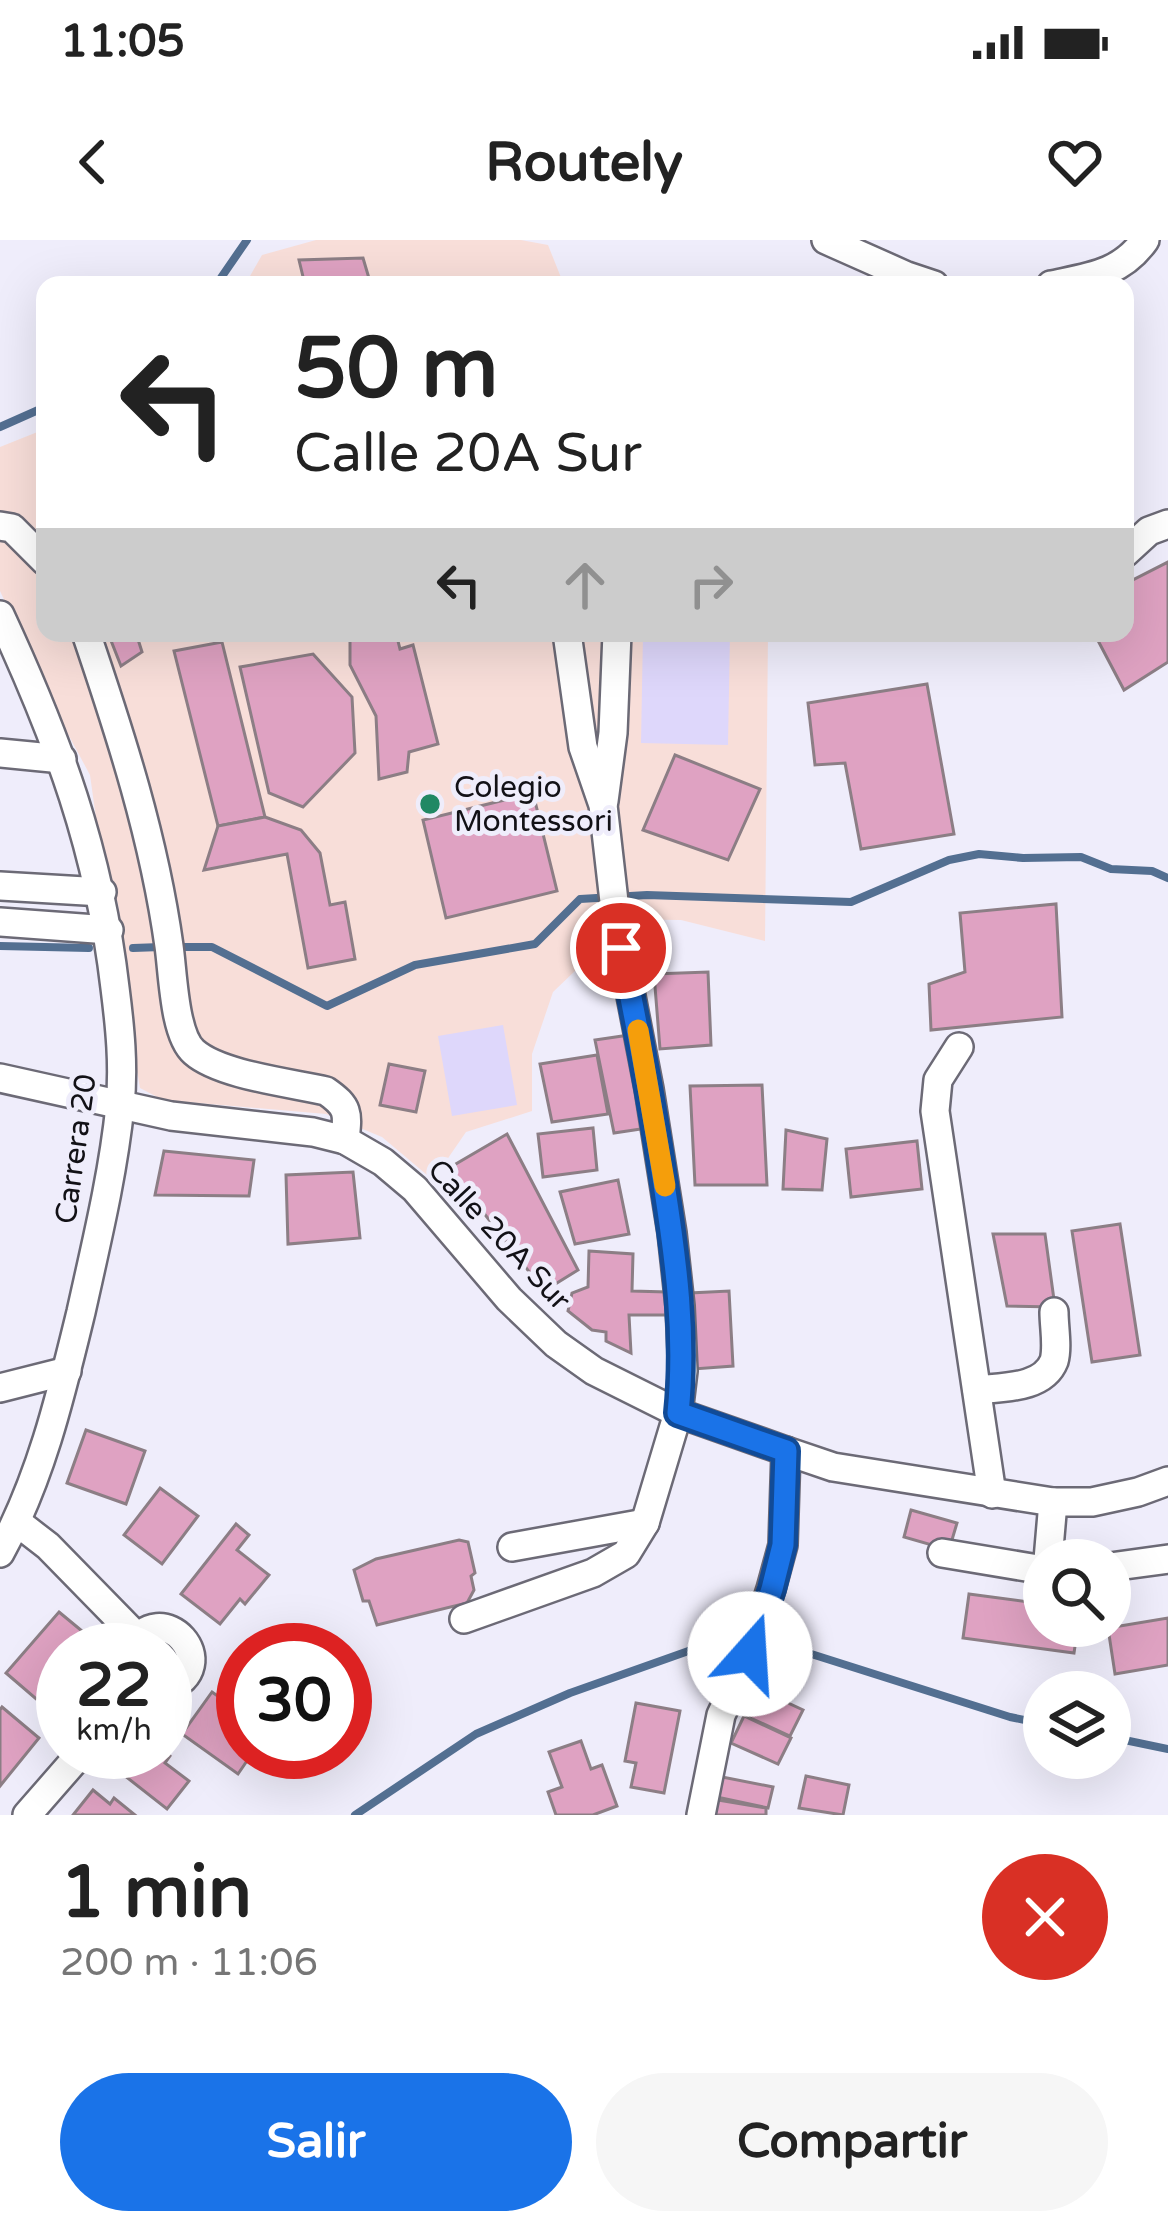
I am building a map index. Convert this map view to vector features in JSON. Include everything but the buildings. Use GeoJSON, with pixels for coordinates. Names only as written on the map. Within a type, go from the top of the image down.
{"type":"FeatureCollection","features":[{"type":"Feature","properties":{"kind":"street"},"geometry":{"type":"LineString","coordinates":[[826,240],[907,276]]}},
{"type":"Feature","properties":{"kind":"street"},"geometry":{"type":"LineString","coordinates":[[1086,276],[1113,269],[1134,256],[1145,240]]}},
{"type":"Feature","properties":{"kind":"street"},"geometry":{"type":"LineString","coordinates":[[1134,545],[1149,531],[1168,524]]}},
{"type":"Feature","properties":{"kind":"street"},"geometry":{"type":"LineString","coordinates":[[0,526],[12,527],[36,552]]}},
{"type":"Feature","properties":{"kind":"street","name":"Carrera 20"},"geometry":{"type":"LineString","coordinates":[[0,615],[62,759],[85,826],[109,930],[122,1040],[121,1104],[102,1218],[67,1371],[32,1485],[0,1553]]}},
{"type":"Feature","properties":{"kind":"street"},"geometry":{"type":"LineString","coordinates":[[89,642],[144,812],[161,888],[179,1020],[189,1048],[212,1065],[326,1091],[340,1100],[348,1114],[345,1140]]}},
{"type":"Feature","properties":{"kind":"street"},"geometry":{"type":"LineString","coordinates":[[464,1619],[593,1573],[626,1554],[645,1522],[678,1413],[682,1370],[674,1252],[650,1089],[616,919],[603,805],[583,747],[568,642]]}},
{"type":"Feature","properties":{"kind":"street"},"geometry":{"type":"LineString","coordinates":[[603,805],[614,733],[617,642]]}},
{"type":"Feature","properties":{"kind":"street"},"geometry":{"type":"LineString","coordinates":[[0,753],[62,759]]}},
{"type":"Feature","properties":{"kind":"street"},"geometry":{"type":"LineString","coordinates":[[0,886],[102,892]]}},
{"type":"Feature","properties":{"kind":"street"},"geometry":{"type":"LineString","coordinates":[[0,922],[109,930]]}},
{"type":"Feature","properties":{"kind":"street"},"geometry":{"type":"LineString","coordinates":[[959,1047],[938,1080],[935,1112],[992,1494]]}},
{"type":"Feature","properties":{"kind":"street","name":"Calle 20A Sur"},"geometry":{"type":"LineString","coordinates":[[0,1078],[171,1117],[313,1132],[345,1140],[383,1162],[415,1190],[509,1299],[556,1344],[594,1370],[678,1413],[786,1451],[833,1467],[1053,1502],[1092,1502],[1168,1481]]}},
{"type":"Feature","properties":{"kind":"street"},"geometry":{"type":"LineString","coordinates":[[976,1390],[1025,1385],[1046,1373],[1055,1358],[1054,1312]]}},
{"type":"Feature","properties":{"kind":"street"},"geometry":{"type":"LineString","coordinates":[[0,1388],[67,1371]]}},
{"type":"Feature","properties":{"kind":"street"},"geometry":{"type":"LineString","coordinates":[[700,1815],[722,1715],[750,1654],[783,1545],[786,1451]]}},
{"type":"Feature","properties":{"kind":"street"},"geometry":{"type":"LineString","coordinates":[[1050,1539],[1053,1502]]}},
{"type":"Feature","properties":{"kind":"street"},"geometry":{"type":"LineString","coordinates":[[17,1522],[47,1546],[115,1623]]}},
{"type":"Feature","properties":{"kind":"street"},"geometry":{"type":"LineString","coordinates":[[512,1547],[645,1522]]}},
{"type":"Feature","properties":{"kind":"street"},"geometry":{"type":"LineString","coordinates":[[942,1552],[1023,1566]]}},
{"type":"Feature","properties":{"kind":"street"},"geometry":{"type":"LineString","coordinates":[[1131,1564],[1168,1559]]}},
{"type":"Feature","properties":{"kind":"street"},"geometry":{"type":"LineString","coordinates":[[27,1815],[58,1779]]}},
{"type":"Feature","properties":{"kind":"shaded area"},"geometry":{"type":"Polygon","coordinates":[[[316,240],[521,240],[548,245],[560,276],[250,276],[262,255],[316,240]]]}},
{"type":"Feature","properties":{"kind":"shaded area","name":"Colegio Montessori"},"geometry":{"type":"Polygon","coordinates":[[[36,433],[36,642],[768,642],[765,941],[681,920],[597,919],[599,948],[553,992],[532,1054],[532,1111],[466,1132],[433,1180],[382,1137],[326,1114],[163,1100],[140,1088],[127,959],[90,775],[0,591],[0,447],[36,433]]]}},
{"type":"Feature","properties":{"kind":"shaded area"},"geometry":{"type":"Polygon","coordinates":[[[643,642],[730,642],[728,745],[641,743],[643,642]]]}},
{"type":"Feature","properties":{"kind":"shaded area"},"geometry":{"type":"Polygon","coordinates":[[[503,1025],[517,1105],[452,1116],[438,1036],[503,1025]]]}},
{"type":"Feature","properties":{"kind":"waterway"},"geometry":{"type":"LineString","coordinates":[[222,276],[247,240]]}},
{"type":"Feature","properties":{"kind":"waterway"},"geometry":{"type":"LineString","coordinates":[[0,427],[36,411]]}},
{"type":"Feature","properties":{"kind":"waterway"},"geometry":{"type":"LineString","coordinates":[[176,947],[212,947],[327,1006],[415,965],[535,944],[580,899],[647,895],[851,902],[949,860],[979,854],[1081,857],[1111,869],[1152,871],[1168,878]]}},
{"type":"Feature","properties":{"kind":"waterway"},"geometry":{"type":"LineString","coordinates":[[0,946],[89,948]]}},
{"type":"Feature","properties":{"kind":"waterway"},"geometry":{"type":"LineString","coordinates":[[133,948],[161,947]]}},
{"type":"Feature","properties":{"kind":"waterway"},"geometry":{"type":"LineString","coordinates":[[355,1815],[476,1734],[570,1693],[742,1632],[1023,1720]]}},
{"type":"Feature","properties":{"kind":"waterway"},"geometry":{"type":"LineString","coordinates":[[1131,1741],[1168,1749]]}},
{"type":"Feature","properties":{"kind":"slow traffic"},"geometry":{"type":"LineString","coordinates":[[638,1030],[665,1186]]}},
{"type":"Feature","properties":{"kind":"place","name":"Colegio Montessori"},"geometry":{"type":"Point","coordinates":[430,804]}},
{"type":"Feature","properties":{"kind":"route"},"geometry":{"type":"LineString","coordinates":[[621,948],[650,1089],[672,1233],[682,1339],[678,1413],[786,1451],[783,1545],[750,1654]]}}]}
